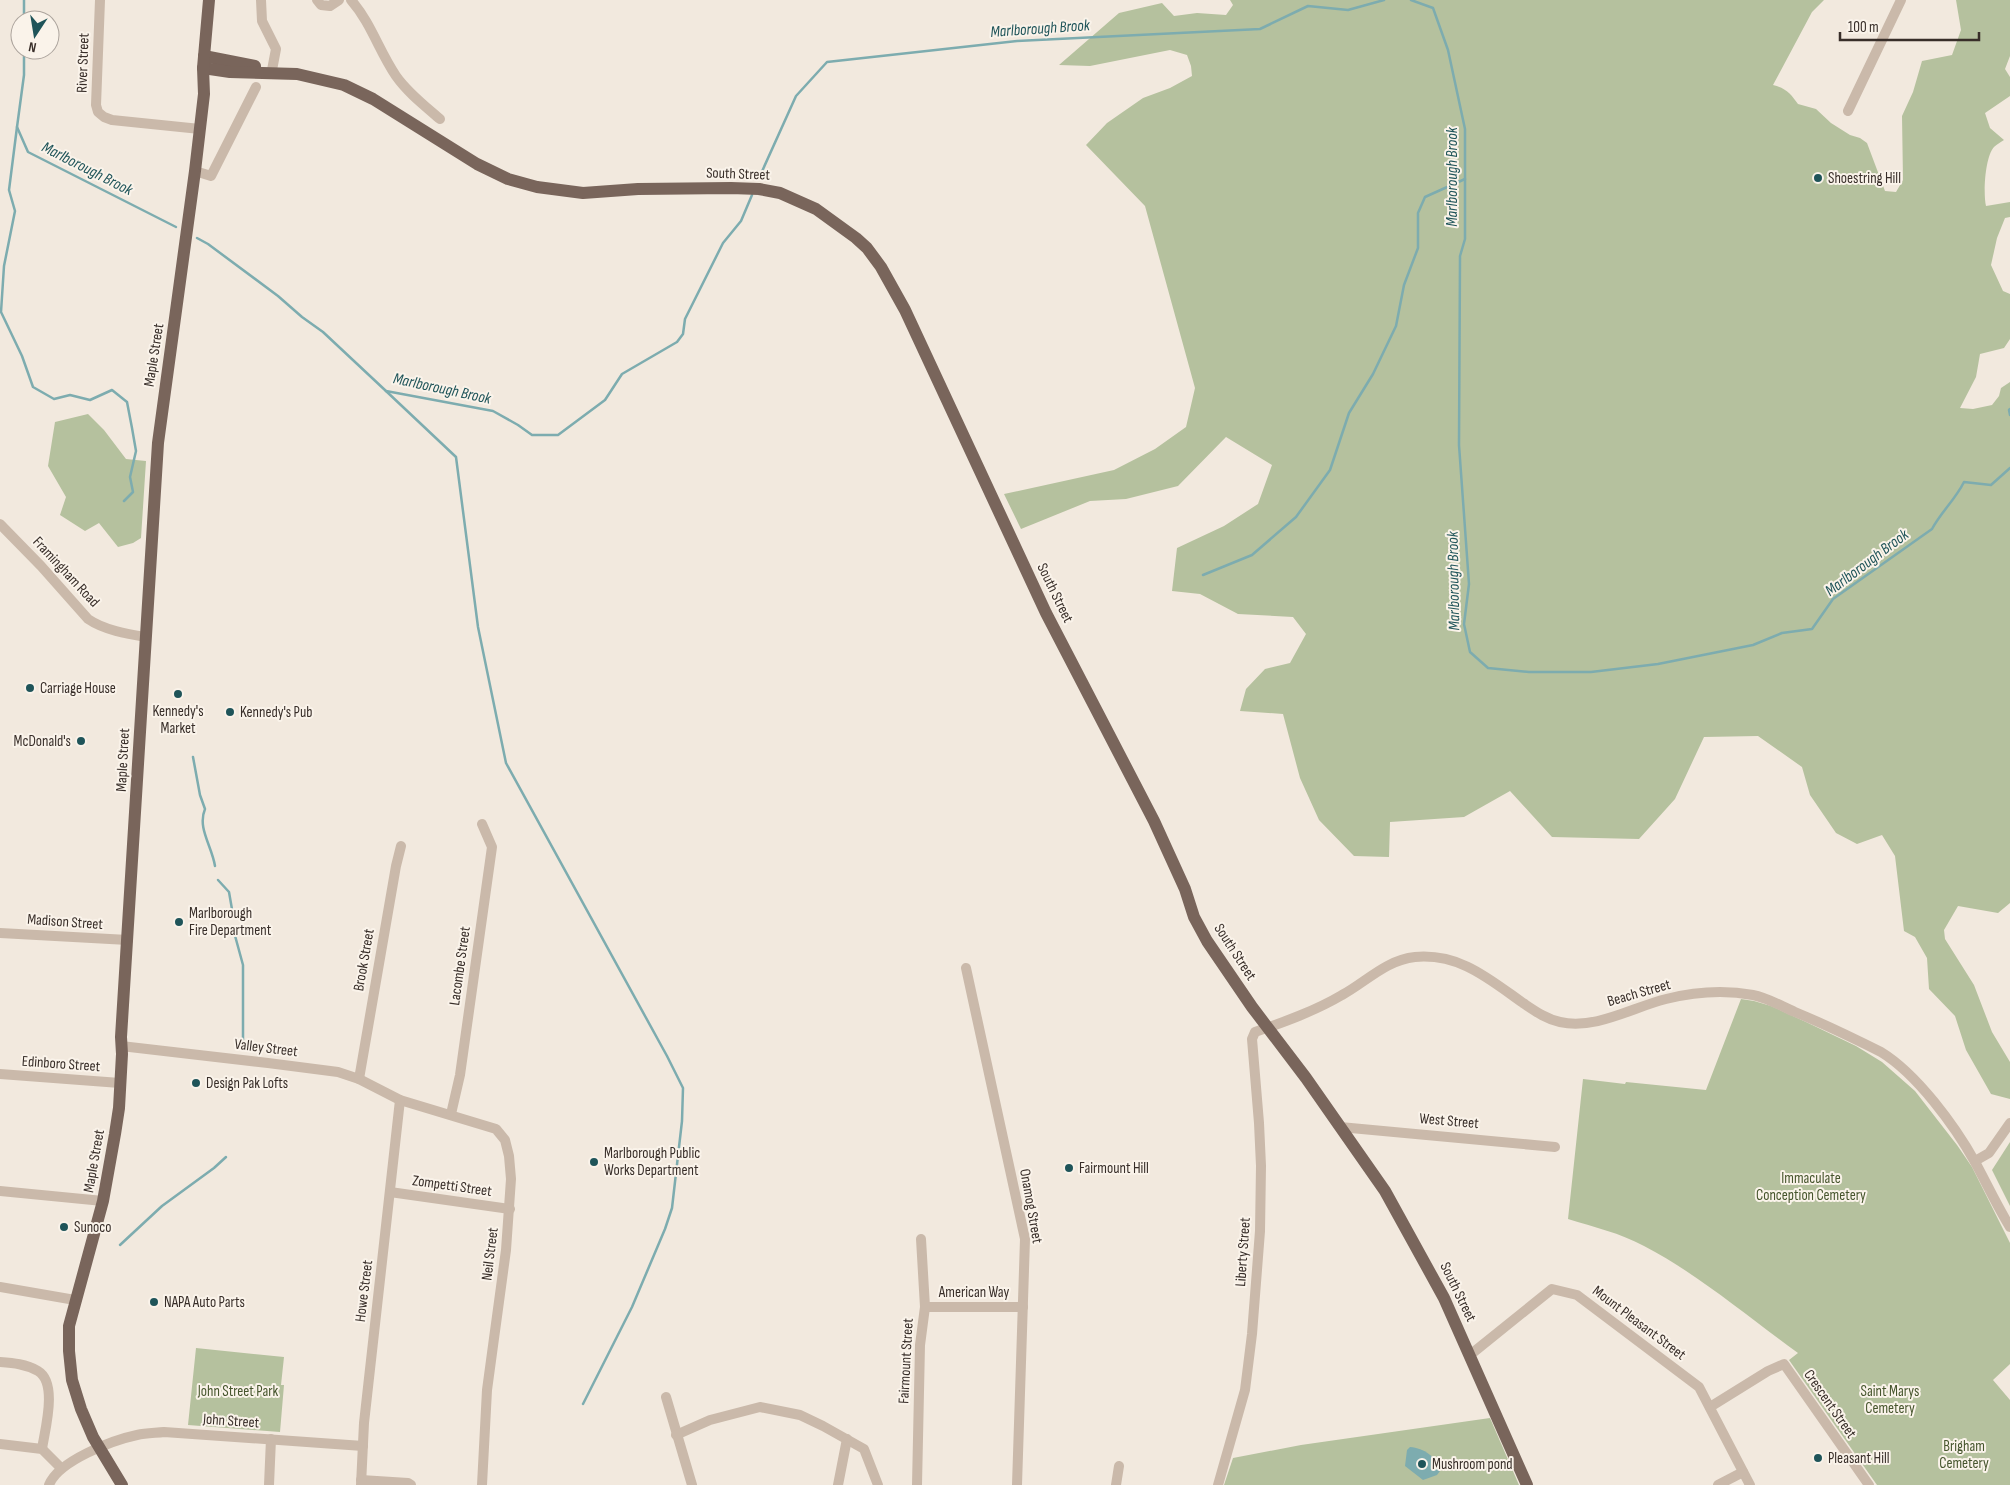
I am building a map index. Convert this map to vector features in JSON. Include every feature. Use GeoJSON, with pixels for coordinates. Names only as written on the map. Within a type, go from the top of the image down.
{"type":"FeatureCollection","features":[{"type":"Feature","properties":{"kind":"main road","name":"Maple Street"},"geometry":{"type":"LineString","coordinates":[[122,1485],[100,1448],[81,1409],[72,1380],[68,1351],[69,1326],[103,1200],[119,1108],[121,1046],[158,436],[200,129],[204,94],[204,62],[209,0]]}},
{"type":"Feature","properties":{"kind":"main road"},"geometry":{"type":"LineString","coordinates":[[204,94],[209,82],[227,66],[206,27]]}},
{"type":"Feature","properties":{"kind":"main road","name":"South Street"},"geometry":{"type":"LineString","coordinates":[[204,62],[291,74]]}},
{"type":"Feature","properties":{"kind":"main road","name":"South Street"},"geometry":{"type":"LineString","coordinates":[[227,66],[272,70],[325,80],[363,93],[477,164],[522,183],[551,190],[583,192],[638,189],[731,188],[773,190],[816,209],[843,227],[867,248],[881,267],[905,310],[1046,613],[1154,822],[1185,889],[1194,916],[1221,963],[1385,1191],[1440,1290],[1527,1485]]}},
{"type":"Feature","properties":{"kind":"street","name":"River Street"},"geometry":{"type":"LineString","coordinates":[[100,0],[96,105],[98,112],[104,117],[121,122],[200,129]]}},
{"type":"Feature","properties":{"kind":"street"},"geometry":{"type":"LineString","coordinates":[[261,0],[262,21],[276,49],[272,70]]}},
{"type":"Feature","properties":{"kind":"street"},"geometry":{"type":"LineString","coordinates":[[317,0],[320,5],[330,6],[339,0]]}},
{"type":"Feature","properties":{"kind":"street"},"geometry":{"type":"LineString","coordinates":[[351,0],[367,20],[396,77],[440,119]]}},
{"type":"Feature","properties":{"kind":"street"},"geometry":{"type":"LineString","coordinates":[[1848,111],[1902,0]]}},
{"type":"Feature","properties":{"kind":"street"},"geometry":{"type":"LineString","coordinates":[[195,171],[211,176],[256,87]]}},
{"type":"Feature","properties":{"kind":"street","name":"Framingham Road"},"geometry":{"type":"LineString","coordinates":[[0,524],[94,624],[146,637]]}},
{"type":"Feature","properties":{"kind":"street","name":"Lacombe Street"},"geometry":{"type":"LineString","coordinates":[[451,1114],[461,1065],[492,847],[482,824]]}},
{"type":"Feature","properties":{"kind":"street","name":"Brook Street"},"geometry":{"type":"LineString","coordinates":[[359,1078],[401,846]]}},
{"type":"Feature","properties":{"kind":"street","name":"Madison Street"},"geometry":{"type":"LineString","coordinates":[[0,933],[128,940]]}},
{"type":"Feature","properties":{"kind":"street","name":"Beach Street"},"geometry":{"type":"LineString","coordinates":[[1268,1028],[1330,1002],[1392,963],[1414,957],[1445,959],[1470,966],[1540,1014],[1567,1023],[1597,1020],[1674,997],[1718,992],[1754,995],[1778,1003],[1895,1060],[1930,1098],[1975,1161],[2010,1227]]}},
{"type":"Feature","properties":{"kind":"street","name":"Onamog Street"},"geometry":{"type":"LineString","coordinates":[[966,968],[1024,1240],[1017,1485]]}},
{"type":"Feature","properties":{"kind":"street","name":"Liberty Street"},"geometry":{"type":"LineString","coordinates":[[1218,1485],[1245,1390],[1252,1334],[1260,1231],[1261,1166],[1252,1039],[1255,1032],[1268,1028]]}},
{"type":"Feature","properties":{"kind":"street","name":"Valley Street"},"geometry":{"type":"LineString","coordinates":[[121,1046],[268,1062],[338,1072],[359,1078],[400,1100]]}},
{"type":"Feature","properties":{"kind":"street","name":"Edinboro Street"},"geometry":{"type":"LineString","coordinates":[[0,1074],[120,1083]]}},
{"type":"Feature","properties":{"kind":"street","name":"Neil Street"},"geometry":{"type":"LineString","coordinates":[[400,1100],[496,1129],[505,1140],[509,1156],[511,1179],[510,1209],[487,1390],[482,1485]]}},
{"type":"Feature","properties":{"kind":"street","name":"Howe Street"},"geometry":{"type":"LineString","coordinates":[[361,1482],[364,1423],[400,1100]]}},
{"type":"Feature","properties":{"kind":"street"},"geometry":{"type":"LineString","coordinates":[[1975,1161],[1989,1153],[2010,1122]]}},
{"type":"Feature","properties":{"kind":"street","name":"West Street"},"geometry":{"type":"LineString","coordinates":[[1340,1126],[1555,1148]]}},
{"type":"Feature","properties":{"kind":"street"},"geometry":{"type":"LineString","coordinates":[[0,1191],[103,1200]]}},
{"type":"Feature","properties":{"kind":"street","name":"Zompetti Street"},"geometry":{"type":"LineString","coordinates":[[390,1192],[510,1209]]}},
{"type":"Feature","properties":{"kind":"street","name":"Fairmount Street"},"geometry":{"type":"LineString","coordinates":[[917,1485],[920,1345],[925,1307],[921,1239]]}},
{"type":"Feature","properties":{"kind":"street"},"geometry":{"type":"LineString","coordinates":[[0,1287],[75,1300]]}},
{"type":"Feature","properties":{"kind":"street","name":"Mount Pleasant Street"},"geometry":{"type":"LineString","coordinates":[[1470,1355],[1552,1289],[1577,1295],[1699,1387],[1750,1485]]}},
{"type":"Feature","properties":{"kind":"street","name":"American Way"},"geometry":{"type":"LineString","coordinates":[[925,1307],[1022,1307]]}},
{"type":"Feature","properties":{"kind":"street"},"geometry":{"type":"LineString","coordinates":[[0,1362],[24,1365],[39,1372],[44,1377],[49,1391],[42,1449]]}},
{"type":"Feature","properties":{"kind":"street","name":"Crescent Street"},"geometry":{"type":"LineString","coordinates":[[1710,1407],[1768,1371],[1784,1364],[1869,1485]]}},
{"type":"Feature","properties":{"kind":"street"},"geometry":{"type":"LineString","coordinates":[[666,1397],[692,1485]]}},
{"type":"Feature","properties":{"kind":"street"},"geometry":{"type":"LineString","coordinates":[[676,1435],[710,1420],[760,1407],[800,1415],[864,1449],[878,1485]]}},
{"type":"Feature","properties":{"kind":"street","name":"John Street"},"geometry":{"type":"LineString","coordinates":[[100,1448],[136,1435],[164,1432],[363,1446]]}},
{"type":"Feature","properties":{"kind":"street"},"geometry":{"type":"LineString","coordinates":[[268,1485],[271,1439]]}},
{"type":"Feature","properties":{"kind":"street"},"geometry":{"type":"LineString","coordinates":[[838,1485],[847,1439]]}},
{"type":"Feature","properties":{"kind":"street"},"geometry":{"type":"LineString","coordinates":[[0,1444],[42,1449],[61,1468]]}},
{"type":"Feature","properties":{"kind":"street"},"geometry":{"type":"LineString","coordinates":[[49,1485],[61,1468],[87,1452],[100,1448]]}},
{"type":"Feature","properties":{"kind":"street"},"geometry":{"type":"LineString","coordinates":[[1116,1485],[1119,1466]]}},
{"type":"Feature","properties":{"kind":"street"},"geometry":{"type":"LineString","coordinates":[[1718,1485],[1743,1472]]}},
{"type":"Feature","properties":{"kind":"street"},"geometry":{"type":"LineString","coordinates":[[361,1482],[408,1483],[411,1485]]}},
{"type":"Feature","properties":{"kind":"green space"},"geometry":{"type":"Polygon","coordinates":[[[1230,0],[1824,0],[1812,12],[1773,85],[1788,92],[1798,104],[1816,109],[1831,123],[1867,143],[1885,191],[1896,192],[1903,180],[1902,116],[1913,92],[1922,61],[1952,55],[1961,30],[1956,0],[2010,0],[2010,56],[2005,69],[2010,77],[2010,96],[1985,113],[1990,128],[2004,140],[1995,146],[1991,152],[1987,167],[1985,193],[1986,206],[2010,202],[2010,217],[2005,218],[1997,238],[1991,265],[2003,291],[2010,294],[2010,339],[2004,348],[1980,354],[1976,377],[1960,408],[1973,409],[1992,405],[1999,396],[2001,388],[2010,382],[2010,903],[1998,913],[1958,906],[1944,930],[1945,939],[1974,985],[1992,1032],[2010,1062],[2010,1099],[1991,1094],[1966,1050],[1955,1016],[1929,989],[1927,958],[1915,937],[1904,931],[1895,856],[1882,835],[1857,844],[1836,833],[1810,795],[1802,767],[1758,736],[1704,737],[1675,799],[1639,839],[1552,837],[1510,791],[1464,817],[1390,822],[1389,857],[1354,856],[1319,820],[1300,778],[1283,714],[1240,711],[1246,689],[1265,669],[1290,663],[1306,634],[1293,617],[1238,614],[1200,594],[1172,591],[1177,548],[1224,526],[1258,504],[1272,465],[1226,437],[1178,486],[1126,499],[1090,501],[1021,529],[1004,494],[1114,470],[1155,449],[1186,427],[1195,388],[1145,206],[1086,145],[1107,123],[1143,98],[1170,88],[1192,76],[1187,55],[1170,50],[1090,66],[1059,65],[1119,13],[1162,3],[1174,16],[1197,13],[1226,15],[1233,5],[1230,0]]]}},
{"type":"Feature","properties":{"kind":"green space"},"geometry":{"type":"Polygon","coordinates":[[[88,414],[104,430],[126,459],[146,461],[141,538],[133,543],[118,547],[99,523],[85,531],[60,515],[66,497],[48,466],[55,422],[88,414]]]}},
{"type":"Feature","properties":{"kind":"green space","name":"Immaculate Conception Cemetery"},"geometry":{"type":"Polygon","coordinates":[[[1741,999],[1771,1006],[1856,1046],[1882,1062],[1915,1091],[1972,1167],[2010,1243],[2010,1364],[1993,1380],[2010,1400],[2010,1485],[1877,1485],[1789,1360],[1798,1353],[1684,1269],[1664,1257],[1626,1237],[1568,1219],[1583,1079],[1706,1090],[1741,999]]]}},
{"type":"Feature","properties":{"kind":"green space"},"geometry":{"type":"Polygon","coordinates":[[[2010,1142],[2010,1206],[1992,1170],[2010,1142]]]}},
{"type":"Feature","properties":{"kind":"green space","name":"John Street Park"},"geometry":{"type":"Polygon","coordinates":[[[196,1348],[284,1357],[281,1385],[284,1385],[280,1432],[188,1425],[196,1348]]]}},
{"type":"Feature","properties":{"kind":"green space"},"geometry":{"type":"Polygon","coordinates":[[[1490,1418],[1519,1485],[1224,1485],[1233,1458],[1301,1445],[1490,1418]]]}},
{"type":"Feature","properties":{"kind":"water","name":"Mushroom pond"},"geometry":{"type":"Polygon","coordinates":[[[1410,1447],[1425,1451],[1436,1461],[1440,1471],[1437,1475],[1423,1480],[1405,1466],[1407,1450],[1410,1447]]]}},
{"type":"Feature","properties":{"kind":"waterway","name":"Marlborough Brook"},"geometry":{"type":"LineString","coordinates":[[24,0],[24,10]]}},
{"type":"Feature","properties":{"kind":"waterway","name":"Marlborough Brook"},"geometry":{"type":"LineString","coordinates":[[759,178],[796,96],[827,62],[1017,41],[1260,29],[1308,6],[1348,10],[1384,0]]}},
{"type":"Feature","properties":{"kind":"waterway","name":"Marlborough Brook"},"geometry":{"type":"LineString","coordinates":[[1411,0],[1433,8],[1448,50],[1465,129],[1465,239],[1460,256],[1459,445],[1469,584],[1464,624],[1470,652],[1488,668],[1529,672],[1591,672],[1658,664],[1753,645],[1782,633],[1812,629],[1833,599],[1932,529],[1964,482],[1991,485],[2010,468]]}},
{"type":"Feature","properties":{"kind":"waterway","name":"Marlborough Brook"},"geometry":{"type":"LineString","coordinates":[[24,60],[24,75],[17,127],[28,152],[176,227]]}},
{"type":"Feature","properties":{"kind":"waterway"},"geometry":{"type":"LineString","coordinates":[[17,127],[9,190],[15,211],[4,266],[1,312],[22,356],[33,387],[54,399],[70,395],[90,400],[112,390],[127,402],[136,451],[130,477],[133,492],[124,501]]}},
{"type":"Feature","properties":{"kind":"waterway"},"geometry":{"type":"LineString","coordinates":[[1203,575],[1252,555],[1296,517],[1330,470],[1349,413],[1373,374],[1396,326],[1404,285],[1418,248],[1418,213],[1425,197],[1465,179]]}},
{"type":"Feature","properties":{"kind":"waterway","name":"Marlborough Brook"},"geometry":{"type":"LineString","coordinates":[[197,238],[208,244],[278,296],[323,332],[386,391],[493,411],[532,435],[558,435],[605,400],[622,374],[677,342],[683,334],[685,319],[723,243],[741,221],[752,195]]}},
{"type":"Feature","properties":{"kind":"waterway"},"geometry":{"type":"LineString","coordinates":[[386,391],[456,457],[478,627],[506,763],[683,1088],[682,1121],[672,1208],[632,1307],[583,1404]]}},
{"type":"Feature","properties":{"kind":"waterway","name":"Marlborough Brook"},"geometry":{"type":"LineString","coordinates":[[2010,409],[2010,415]]}},
{"type":"Feature","properties":{"kind":"waterway"},"geometry":{"type":"LineString","coordinates":[[193,757],[200,795],[205,809],[203,816],[204,830],[215,866]]}},
{"type":"Feature","properties":{"kind":"waterway"},"geometry":{"type":"LineString","coordinates":[[218,880],[229,892],[233,915]]}},
{"type":"Feature","properties":{"kind":"waterway"},"geometry":{"type":"LineString","coordinates":[[234,932],[243,965],[243,1047]]}},
{"type":"Feature","properties":{"kind":"waterway"},"geometry":{"type":"LineString","coordinates":[[120,1245],[162,1206],[226,1157]]}},
{"type":"Feature","properties":{"kind":"place","name":"Shoestring Hill"},"geometry":{"type":"Point","coordinates":[1818,178]}},
{"type":"Feature","properties":{"kind":"place","name":"Carriage House"},"geometry":{"type":"Point","coordinates":[30,688]}},
{"type":"Feature","properties":{"kind":"place","name":"Kennedy's Market"},"geometry":{"type":"Point","coordinates":[178,694]}},
{"type":"Feature","properties":{"kind":"place","name":"Kennedy's Pub"},"geometry":{"type":"Point","coordinates":[230,712]}},
{"type":"Feature","properties":{"kind":"place","name":"McDonald's"},"geometry":{"type":"Point","coordinates":[81,741]}},
{"type":"Feature","properties":{"kind":"place","name":"Marlborough Fire Department"},"geometry":{"type":"Point","coordinates":[179,922]}},
{"type":"Feature","properties":{"kind":"place","name":"Design Pak Lofts"},"geometry":{"type":"Point","coordinates":[196,1083]}},
{"type":"Feature","properties":{"kind":"place","name":"Marlborough Public Works Department"},"geometry":{"type":"Point","coordinates":[594,1162]}},
{"type":"Feature","properties":{"kind":"place","name":"Fairmount Hill"},"geometry":{"type":"Point","coordinates":[1069,1168]}},
{"type":"Feature","properties":{"kind":"place","name":"Sunoco"},"geometry":{"type":"Point","coordinates":[64,1227]}},
{"type":"Feature","properties":{"kind":"place","name":"NAPA Auto Parts"},"geometry":{"type":"Point","coordinates":[154,1302]}},
{"type":"Feature","properties":{"kind":"place","name":"Pleasant Hill"},"geometry":{"type":"Point","coordinates":[1818,1458]}},
{"type":"Feature","properties":{"kind":"place","name":"Mushroom pond"},"geometry":{"type":"Point","coordinates":[1422,1464]}},
{"type":"Feature","properties":{"kind":"park label","name":"Saint Marys Cemetery"},"geometry":{"type":"Point","coordinates":[1890,1400]}},
{"type":"Feature","properties":{"kind":"park label","name":"Brigham Cemetery"},"geometry":{"type":"Point","coordinates":[1964,1454]}}]}
